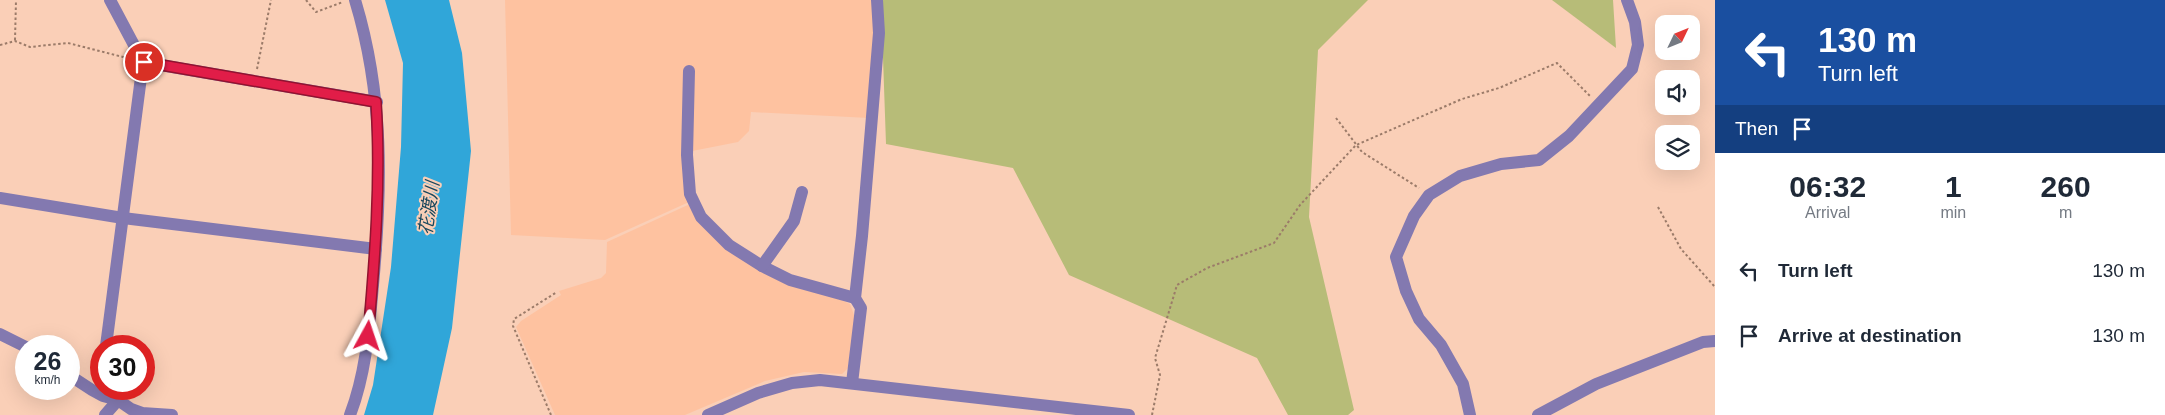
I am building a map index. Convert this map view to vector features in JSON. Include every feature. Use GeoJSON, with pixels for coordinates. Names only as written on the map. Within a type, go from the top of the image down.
{"type":"FeatureCollection","features":[{"type":"Feature","properties":{"kind":"street"},"geometry":{"type":"LineString","coordinates":[[107,335],[144,62],[110,0]]}},
{"type":"Feature","properties":{"kind":"street"},"geometry":{"type":"LineString","coordinates":[[350,415],[358,395],[367,354],[376,249],[379,153],[376,102],[369,50],[355,0]]}},
{"type":"Feature","properties":{"kind":"street"},"geometry":{"type":"LineString","coordinates":[[852,384],[861,308],[855,298],[879,33],[877,0]]}},
{"type":"Feature","properties":{"kind":"street"},"geometry":{"type":"LineString","coordinates":[[1470,415],[1463,384],[1441,345],[1419,319],[1406,291],[1396,257],[1414,216],[1429,195],[1460,176],[1501,164],[1539,160],[1569,136],[1632,69],[1638,45],[1635,22],[1627,0]]}},
{"type":"Feature","properties":{"kind":"street"},"geometry":{"type":"LineString","coordinates":[[144,62],[376,102]]}},
{"type":"Feature","properties":{"kind":"street"},"geometry":{"type":"LineString","coordinates":[[689,71],[687,155],[690,194],[701,217],[729,244],[762,266],[790,280],[855,298]]}},
{"type":"Feature","properties":{"kind":"street"},"geometry":{"type":"LineString","coordinates":[[762,266],[794,221],[802,192]]}},
{"type":"Feature","properties":{"kind":"street"},"geometry":{"type":"LineString","coordinates":[[0,198],[123,218],[376,249]]}},
{"type":"Feature","properties":{"kind":"street"},"geometry":{"type":"LineString","coordinates":[[0,334],[15,342]]}},
{"type":"Feature","properties":{"kind":"street"},"geometry":{"type":"LineString","coordinates":[[1538,415],[1596,384],[1703,342],[1715,341]]}},
{"type":"Feature","properties":{"kind":"street"},"geometry":{"type":"LineString","coordinates":[[708,415],[758,393],[792,383],[820,380],[1129,415]]}},
{"type":"Feature","properties":{"kind":"street"},"geometry":{"type":"LineString","coordinates":[[105,415],[118,400],[131,409],[142,413],[172,415]]}},
{"type":"Feature","properties":{"kind":"path"},"geometry":{"type":"LineString","coordinates":[[14,41],[16,0]]}},
{"type":"Feature","properties":{"kind":"path"},"geometry":{"type":"LineString","coordinates":[[255,80],[271,0]]}},
{"type":"Feature","properties":{"kind":"path"},"geometry":{"type":"LineString","coordinates":[[306,0],[316,12],[348,0]]}},
{"type":"Feature","properties":{"kind":"path"},"geometry":{"type":"LineString","coordinates":[[0,44],[14,41],[30,47],[68,43],[144,62]]}},
{"type":"Feature","properties":{"kind":"path"},"geometry":{"type":"LineString","coordinates":[[1152,415],[1160,375],[1155,358],[1177,285],[1207,268],[1274,243],[1300,205],[1356,145],[1462,99],[1499,88],[1557,63],[1598,105]]}},
{"type":"Feature","properties":{"kind":"path"},"geometry":{"type":"LineString","coordinates":[[1336,118],[1362,152],[1429,195]]}},
{"type":"Feature","properties":{"kind":"path"},"geometry":{"type":"LineString","coordinates":[[1658,207],[1681,249],[1715,287]]}},
{"type":"Feature","properties":{"kind":"path"},"geometry":{"type":"LineString","coordinates":[[551,415],[514,326],[514,319],[557,292]]}},
{"type":"Feature","properties":{"kind":"shaded area"},"geometry":{"type":"Polygon","coordinates":[[[505,0],[874,0],[876,31],[869,118],[751,112],[749,131],[738,142],[682,153],[689,202],[605,240],[511,235],[505,0]]]}},
{"type":"Feature","properties":{"kind":"shaded area"},"geometry":{"type":"Polygon","coordinates":[[[690,204],[718,241],[850,304],[855,318],[848,368],[842,374],[804,372],[765,381],[685,415],[555,415],[516,327],[521,321],[561,295],[559,291],[601,278],[606,273],[607,242],[690,204]]]}},
{"type":"Feature","properties":{"kind":"green space"},"geometry":{"type":"Polygon","coordinates":[[[881,0],[1368,0],[1318,50],[1309,217],[1354,410],[1348,415],[1288,415],[1257,358],[1069,275],[1013,168],[886,144],[881,0]]]}},
{"type":"Feature","properties":{"kind":"green space"},"geometry":{"type":"Polygon","coordinates":[[[1552,0],[1613,0],[1616,48],[1552,0]]]}},
{"type":"Feature","properties":{"kind":"water","name":"花渡川"},"geometry":{"type":"Polygon","coordinates":[[[385,0],[449,0],[462,53],[471,151],[452,328],[433,415],[364,415],[373,385],[391,267],[401,147],[403,63],[385,0]]]}},
{"type":"Feature","properties":{"kind":"route"},"geometry":{"type":"LineString","coordinates":[[144,62],[376,102],[379,153],[376,249],[368,336]]}}]}
